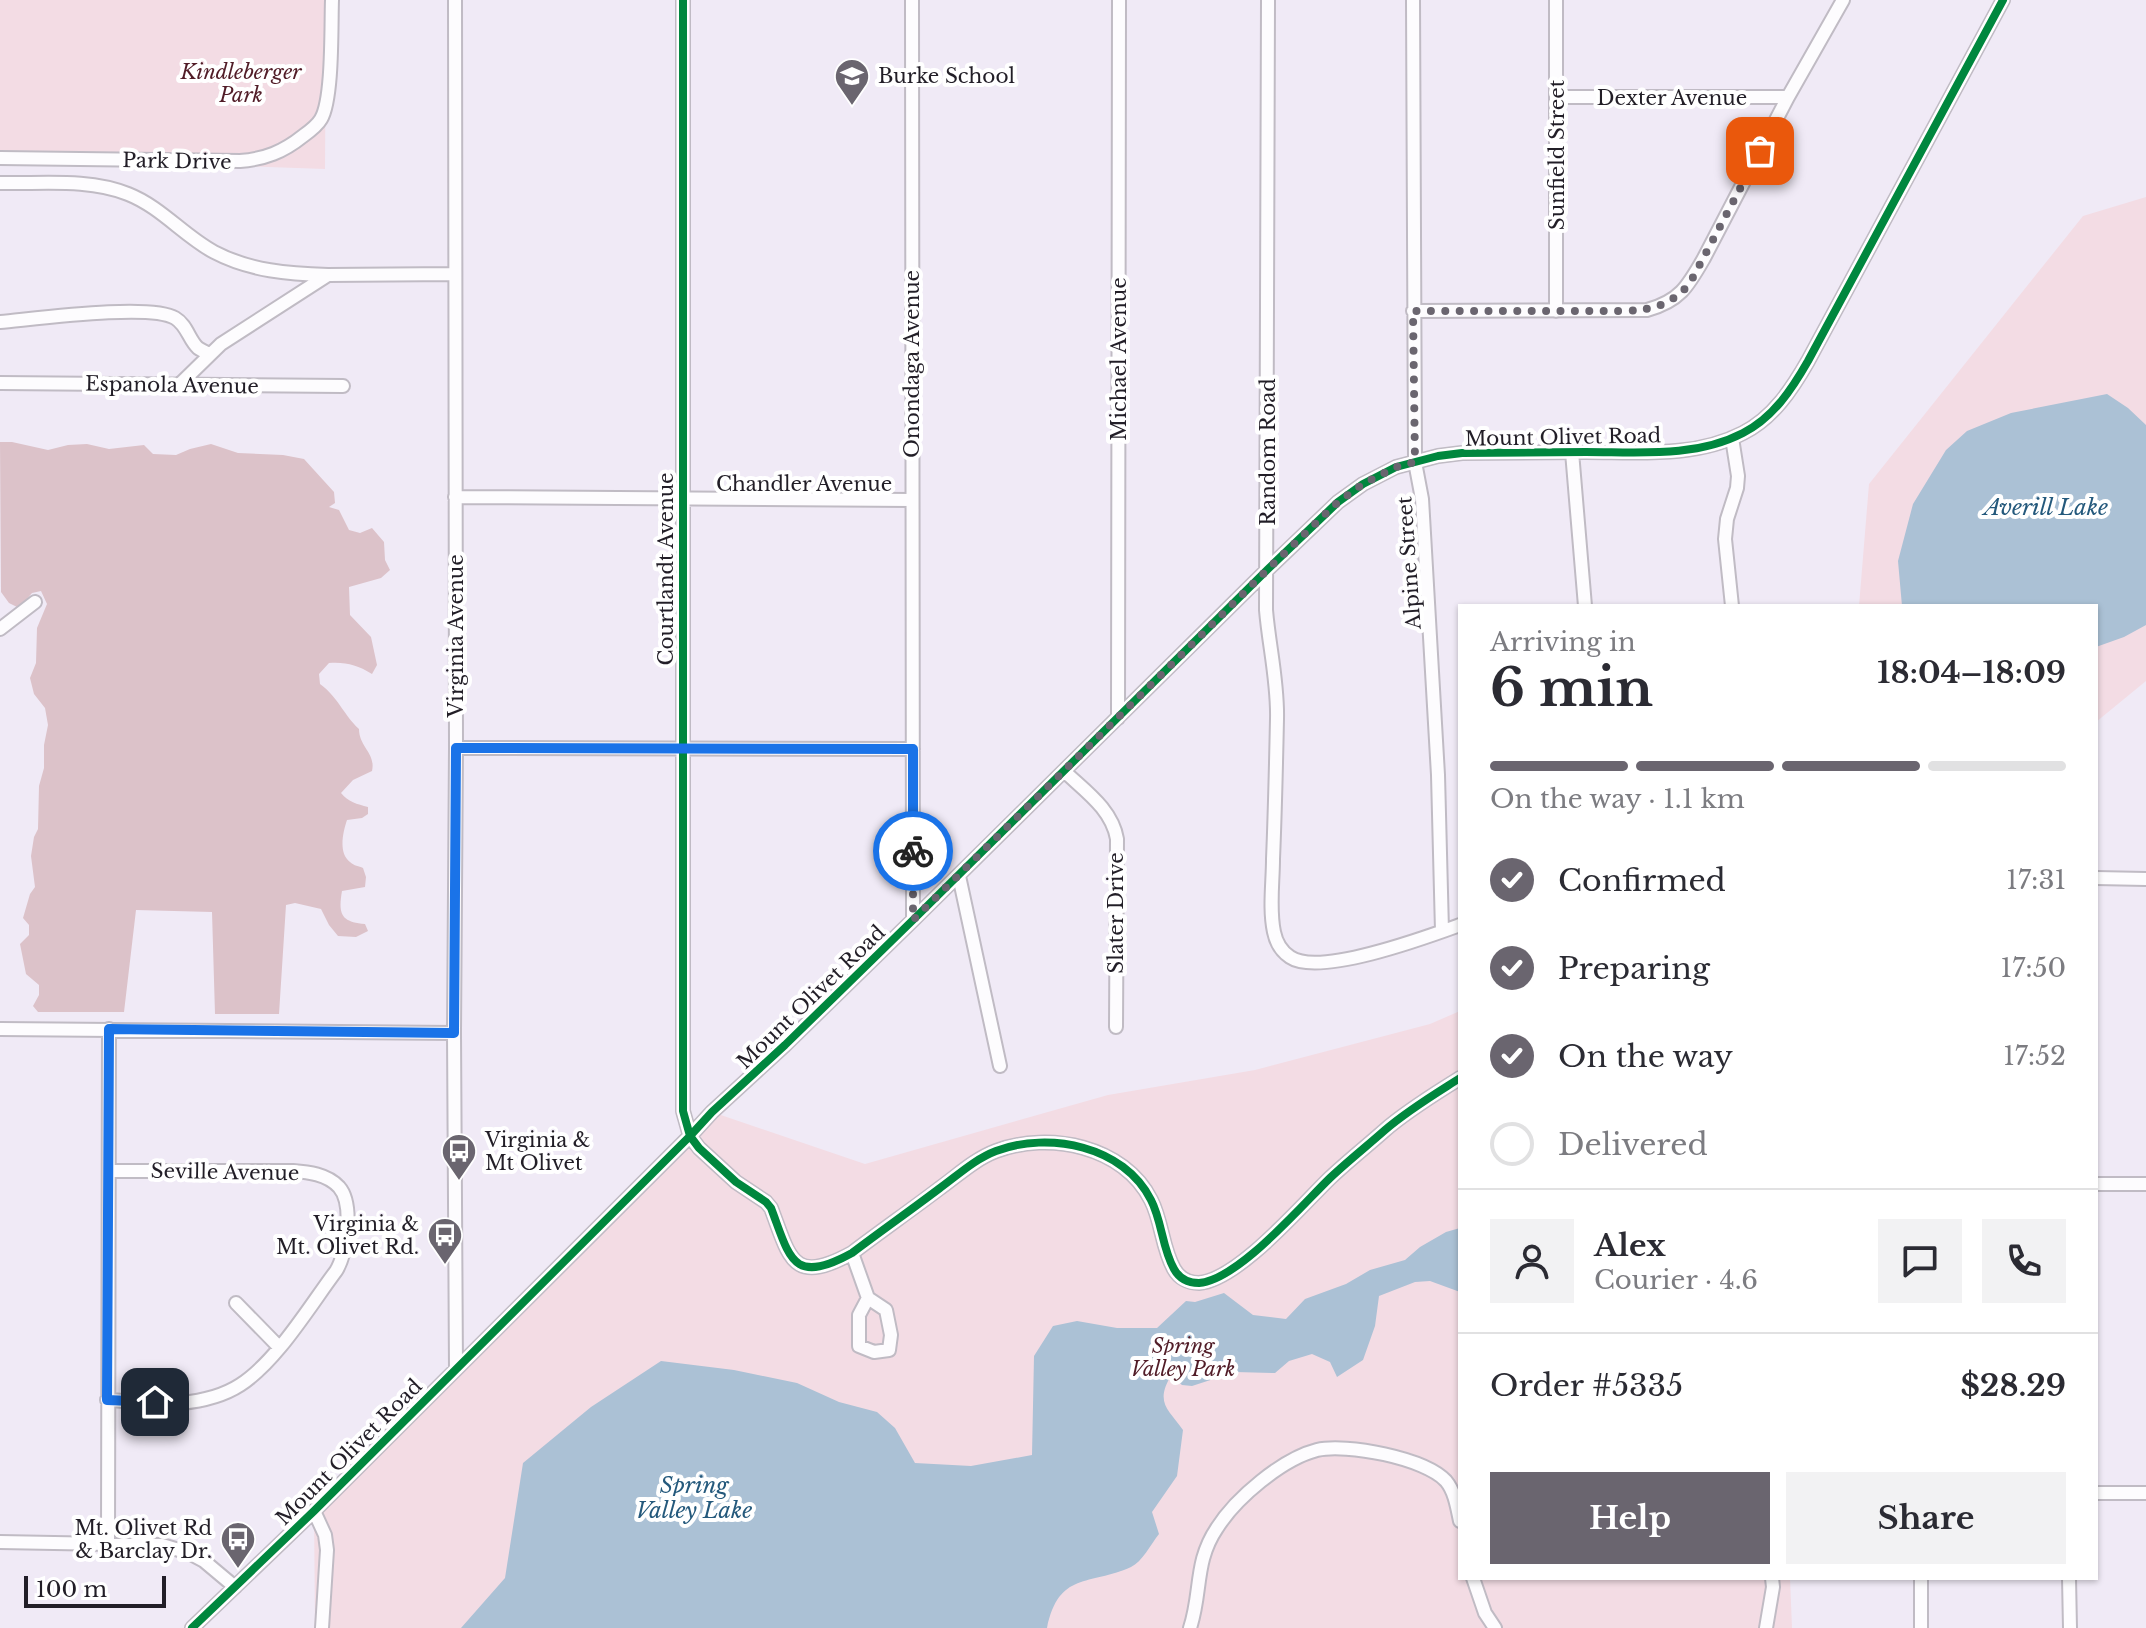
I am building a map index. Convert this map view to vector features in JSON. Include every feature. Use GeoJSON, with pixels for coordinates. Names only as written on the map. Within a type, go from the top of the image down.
{"type":"FeatureCollection","features":[{"type":"Feature","properties":{"kind":"street","name":"Park Drive"},"geometry":{"type":"LineString","coordinates":[[0,158],[240,161],[257,160],[282,151],[322,119],[327,101],[332,0]]}},
{"type":"Feature","properties":{"kind":"street","name":"Virginia Avenue"},"geometry":{"type":"LineString","coordinates":[[455,0],[456,1369]]}},
{"type":"Feature","properties":{"kind":"street","name":"Courtlandt Avenue"},"geometry":{"type":"LineString","coordinates":[[683,0],[683,1111],[690,1136]]}},
{"type":"Feature","properties":{"kind":"street","name":"Onondaga Avenue"},"geometry":{"type":"LineString","coordinates":[[912,0],[913,920]]}},
{"type":"Feature","properties":{"kind":"street","name":"Michael Avenue"},"geometry":{"type":"LineString","coordinates":[[1118,718],[1119,0]]}},
{"type":"Feature","properties":{"kind":"street","name":"Random Road"},"geometry":{"type":"LineString","coordinates":[[1268,0],[1266,610],[1277,699],[1274,933],[1281,949],[1297,961],[1308,962],[1334,961],[1396,947],[1442,931]]}},
{"type":"Feature","properties":{"kind":"street","name":"Alpine Street"},"geometry":{"type":"LineString","coordinates":[[1413,0],[1415,462],[1422,499],[1437,744],[1442,931]]}},
{"type":"Feature","properties":{"kind":"street","name":"Sunfield Street"},"geometry":{"type":"LineString","coordinates":[[1556,0],[1556,311]]}},
{"type":"Feature","properties":{"kind":"street"},"geometry":{"type":"LineString","coordinates":[[1413,311],[1647,310],[1671,300],[1682,292],[1704,258],[1788,97],[1843,0]]}},
{"type":"Feature","properties":{"kind":"street","name":"Mount Olivet Road"},"geometry":{"type":"LineString","coordinates":[[192,1628],[314,1511],[712,1112],[785,1045],[1268,569],[1350,493],[1396,467],[1438,456],[1462,453],[1674,451],[1710,446],[1746,432],[1779,405],[1792,389],[2003,0]]}},
{"type":"Feature","properties":{"kind":"street","name":"Dexter Avenue"},"geometry":{"type":"LineString","coordinates":[[1557,97],[1788,97]]}},
{"type":"Feature","properties":{"kind":"street"},"geometry":{"type":"LineString","coordinates":[[0,183],[80,185],[117,190],[149,205],[213,252],[271,272],[455,274]]}},
{"type":"Feature","properties":{"kind":"street"},"geometry":{"type":"LineString","coordinates":[[179,385],[209,354],[245,327],[328,275]]}},
{"type":"Feature","properties":{"kind":"street"},"geometry":{"type":"LineString","coordinates":[[0,322],[121,312],[150,313],[174,317],[189,331],[196,346],[209,354]]}},
{"type":"Feature","properties":{"kind":"street","name":"Espanola Avenue"},"geometry":{"type":"LineString","coordinates":[[0,383],[343,386]]}},
{"type":"Feature","properties":{"kind":"street"},"geometry":{"type":"LineString","coordinates":[[1732,438],[1738,476],[1725,539],[1732,604]]}},
{"type":"Feature","properties":{"kind":"street"},"geometry":{"type":"LineString","coordinates":[[1572,452],[1585,604]]}},
{"type":"Feature","properties":{"kind":"street","name":"Chandler Avenue"},"geometry":{"type":"LineString","coordinates":[[455,497],[912,500]]}},
{"type":"Feature","properties":{"kind":"street"},"geometry":{"type":"LineString","coordinates":[[0,629],[35,602]]}},
{"type":"Feature","properties":{"kind":"street"},"geometry":{"type":"LineString","coordinates":[[456,748],[913,749]]}},
{"type":"Feature","properties":{"kind":"street","name":"Slater Drive"},"geometry":{"type":"LineString","coordinates":[[1064,771],[1104,809],[1115,828],[1116,1027]]}},
{"type":"Feature","properties":{"kind":"street"},"geometry":{"type":"LineString","coordinates":[[959,876],[1000,1066]]}},
{"type":"Feature","properties":{"kind":"street"},"geometry":{"type":"LineString","coordinates":[[2098,878],[2146,879]]}},
{"type":"Feature","properties":{"kind":"street"},"geometry":{"type":"LineString","coordinates":[[1442,931],[1458,926]]}},
{"type":"Feature","properties":{"kind":"street"},"geometry":{"type":"LineString","coordinates":[[0,1029],[454,1033]]}},
{"type":"Feature","properties":{"kind":"street"},"geometry":{"type":"LineString","coordinates":[[108,1542],[109,1029]]}},
{"type":"Feature","properties":{"kind":"street"},"geometry":{"type":"LineString","coordinates":[[690,1136],[736,1182],[766,1202],[785,1248],[796,1262],[812,1267],[822,1267],[852,1253],[995,1152],[1028,1144],[1063,1144],[1098,1153],[1112,1159],[1133,1176],[1150,1196],[1177,1274],[1193,1282],[1209,1281],[1247,1259],[1388,1127],[1458,1079]]}},
{"type":"Feature","properties":{"kind":"street","name":"Seville Avenue"},"geometry":{"type":"LineString","coordinates":[[109,1171],[310,1172],[337,1185],[346,1203],[347,1222],[340,1264],[279,1347]]}},
{"type":"Feature","properties":{"kind":"street"},"geometry":{"type":"LineString","coordinates":[[2098,1184],[2146,1184]]}},
{"type":"Feature","properties":{"kind":"street"},"geometry":{"type":"LineString","coordinates":[[852,1253],[868,1298]]}},
{"type":"Feature","properties":{"kind":"street"},"geometry":{"type":"LineString","coordinates":[[107,1400],[180,1403],[222,1395],[255,1374],[279,1347],[236,1303]]}},
{"type":"Feature","properties":{"kind":"street"},"geometry":{"type":"LineString","coordinates":[[1190,1628],[1200,1563],[1216,1528],[1257,1485],[1307,1454],[1342,1449],[1398,1458],[1430,1468],[1448,1483],[1458,1513]]}},
{"type":"Feature","properties":{"kind":"street"},"geometry":{"type":"LineString","coordinates":[[2098,1493],[2146,1493]]}},
{"type":"Feature","properties":{"kind":"street"},"geometry":{"type":"LineString","coordinates":[[314,1511],[325,1535],[327,1550],[322,1628]]}},
{"type":"Feature","properties":{"kind":"street"},"geometry":{"type":"LineString","coordinates":[[0,1542],[151,1543],[189,1553],[204,1561],[235,1587]]}},
{"type":"Feature","properties":{"kind":"street"},"geometry":{"type":"LineString","coordinates":[[1474,1580],[1485,1613],[1495,1628]]}},
{"type":"Feature","properties":{"kind":"street"},"geometry":{"type":"LineString","coordinates":[[1766,1628],[1771,1610],[1772,1580]]}},
{"type":"Feature","properties":{"kind":"street"},"geometry":{"type":"LineString","coordinates":[[1921,1580],[1921,1628]]}},
{"type":"Feature","properties":{"kind":"street"},"geometry":{"type":"LineString","coordinates":[[2069,1580],[2070,1628]]}},
{"type":"Feature","properties":{"kind":"green space","name":"Kindleberger Park"},"geometry":{"type":"Polygon","coordinates":[[[0,0],[326,0],[325,169],[0,158],[0,0]]]}},
{"type":"Feature","properties":{"kind":"green space"},"geometry":{"type":"Polygon","coordinates":[[[2146,197],[2146,681],[2098,720],[2098,604],[1859,604],[1869,484],[2083,216],[2146,197]]]}},
{"type":"Feature","properties":{"kind":"green space","name":"Spring Valley Park"},"geometry":{"type":"Polygon","coordinates":[[[1458,1012],[1458,1580],[1790,1580],[1792,1628],[315,1628],[314,1511],[712,1112],[865,1164],[1108,1095],[1255,1070],[1430,1024],[1458,1012]]]}},
{"type":"Feature","properties":{"kind":"shaded area"},"geometry":{"type":"Polygon","coordinates":[[[0,442],[48,450],[87,444],[109,449],[144,445],[153,454],[176,455],[211,444],[238,453],[304,459],[334,492],[335,503],[329,507],[339,510],[349,530],[360,533],[372,528],[384,542],[385,560],[390,570],[381,578],[349,587],[350,615],[371,637],[377,665],[372,674],[352,665],[329,663],[319,674],[320,684],[359,729],[372,759],[372,771],[353,780],[341,793],[350,801],[368,807],[368,814],[362,818],[347,820],[344,830],[342,842],[346,858],[363,868],[366,877],[365,887],[342,891],[341,911],[346,919],[365,924],[368,931],[356,937],[338,936],[321,909],[295,903],[286,905],[279,1014],[215,1014],[212,912],[136,910],[124,1012],[38,1012],[33,1006],[39,995],[39,985],[26,974],[20,944],[29,935],[29,925],[23,918],[35,887],[31,856],[38,829],[39,786],[48,725],[45,708],[34,694],[30,678],[36,663],[37,628],[47,604],[41,591],[32,593],[19,608],[9,603],[1,592],[0,442]]]}},
{"type":"Feature","properties":{"kind":"water","name":"Averill Lake"},"geometry":{"type":"Polygon","coordinates":[[[2107,394],[2146,425],[2146,625],[2098,646],[2098,604],[1902,604],[1898,561],[1913,504],[1946,450],[1967,431],[2011,413],[2107,394]]]}},
{"type":"Feature","properties":{"kind":"water","name":"Spring Valley Lake"},"geometry":{"type":"Polygon","coordinates":[[[1458,1229],[1458,1291],[1430,1281],[1415,1282],[1379,1296],[1375,1326],[1363,1360],[1337,1377],[1330,1362],[1312,1354],[1289,1361],[1275,1373],[1235,1372],[1192,1386],[1169,1379],[1164,1401],[1183,1430],[1177,1476],[1152,1512],[1159,1534],[1135,1565],[1068,1589],[1052,1610],[1047,1628],[461,1628],[505,1578],[523,1463],[591,1407],[661,1361],[734,1370],[797,1383],[839,1402],[877,1412],[895,1428],[915,1463],[971,1466],[1032,1455],[1034,1356],[1053,1326],[1077,1321],[1117,1328],[1157,1328],[1186,1301],[1195,1302],[1224,1293],[1253,1315],[1286,1319],[1305,1299],[1346,1284],[1370,1270],[1405,1260],[1446,1232],[1458,1229]]]}},
{"type":"Feature","properties":{"kind":"cycle path"},"geometry":{"type":"LineString","coordinates":[[683,0],[683,1111],[690,1136],[736,1182],[766,1202],[796,1262],[817,1267],[852,1253],[988,1154],[1017,1145],[1039,1143],[1061,1143],[1083,1148],[1104,1155],[1139,1182],[1155,1208],[1174,1269],[1184,1279],[1199,1283],[1215,1279],[1250,1256],[1330,1178],[1385,1130],[1458,1079]]}},
{"type":"Feature","properties":{"kind":"cycle path"},"geometry":{"type":"LineString","coordinates":[[192,1628],[314,1511],[712,1112],[785,1045],[1338,502],[1363,484],[1396,467],[1438,456],[1462,453],[1646,453],[1686,450],[1706,447],[1743,433],[1773,411],[1808,361],[2003,0]]}},
{"type":"Feature","properties":{"kind":"way so far"},"geometry":{"type":"LineString","coordinates":[[913,851],[913,920],[1338,502],[1363,484],[1396,467],[1415,462],[1413,311],[1624,311],[1659,306],[1682,292],[1690,283],[1760,151]]}},
{"type":"Feature","properties":{"kind":"place","name":"Burke School"},"geometry":{"type":"Point","coordinates":[852,107]}},
{"type":"Feature","properties":{"kind":"place","name":"Virginia & Mt Olivet"},"geometry":{"type":"Point","coordinates":[459,1182]}},
{"type":"Feature","properties":{"kind":"place","name":"Virginia & Mt. Olivet Rd."},"geometry":{"type":"Point","coordinates":[445,1266]}},
{"type":"Feature","properties":{"kind":"place","name":"Mt. Olivet Rd & Barclay Dr."},"geometry":{"type":"Point","coordinates":[238,1570]}},
{"type":"Feature","properties":{"kind":"route"},"geometry":{"type":"LineString","coordinates":[[155,1402],[107,1400],[109,1029],[454,1033],[456,748],[913,749],[913,851]]}}]}
